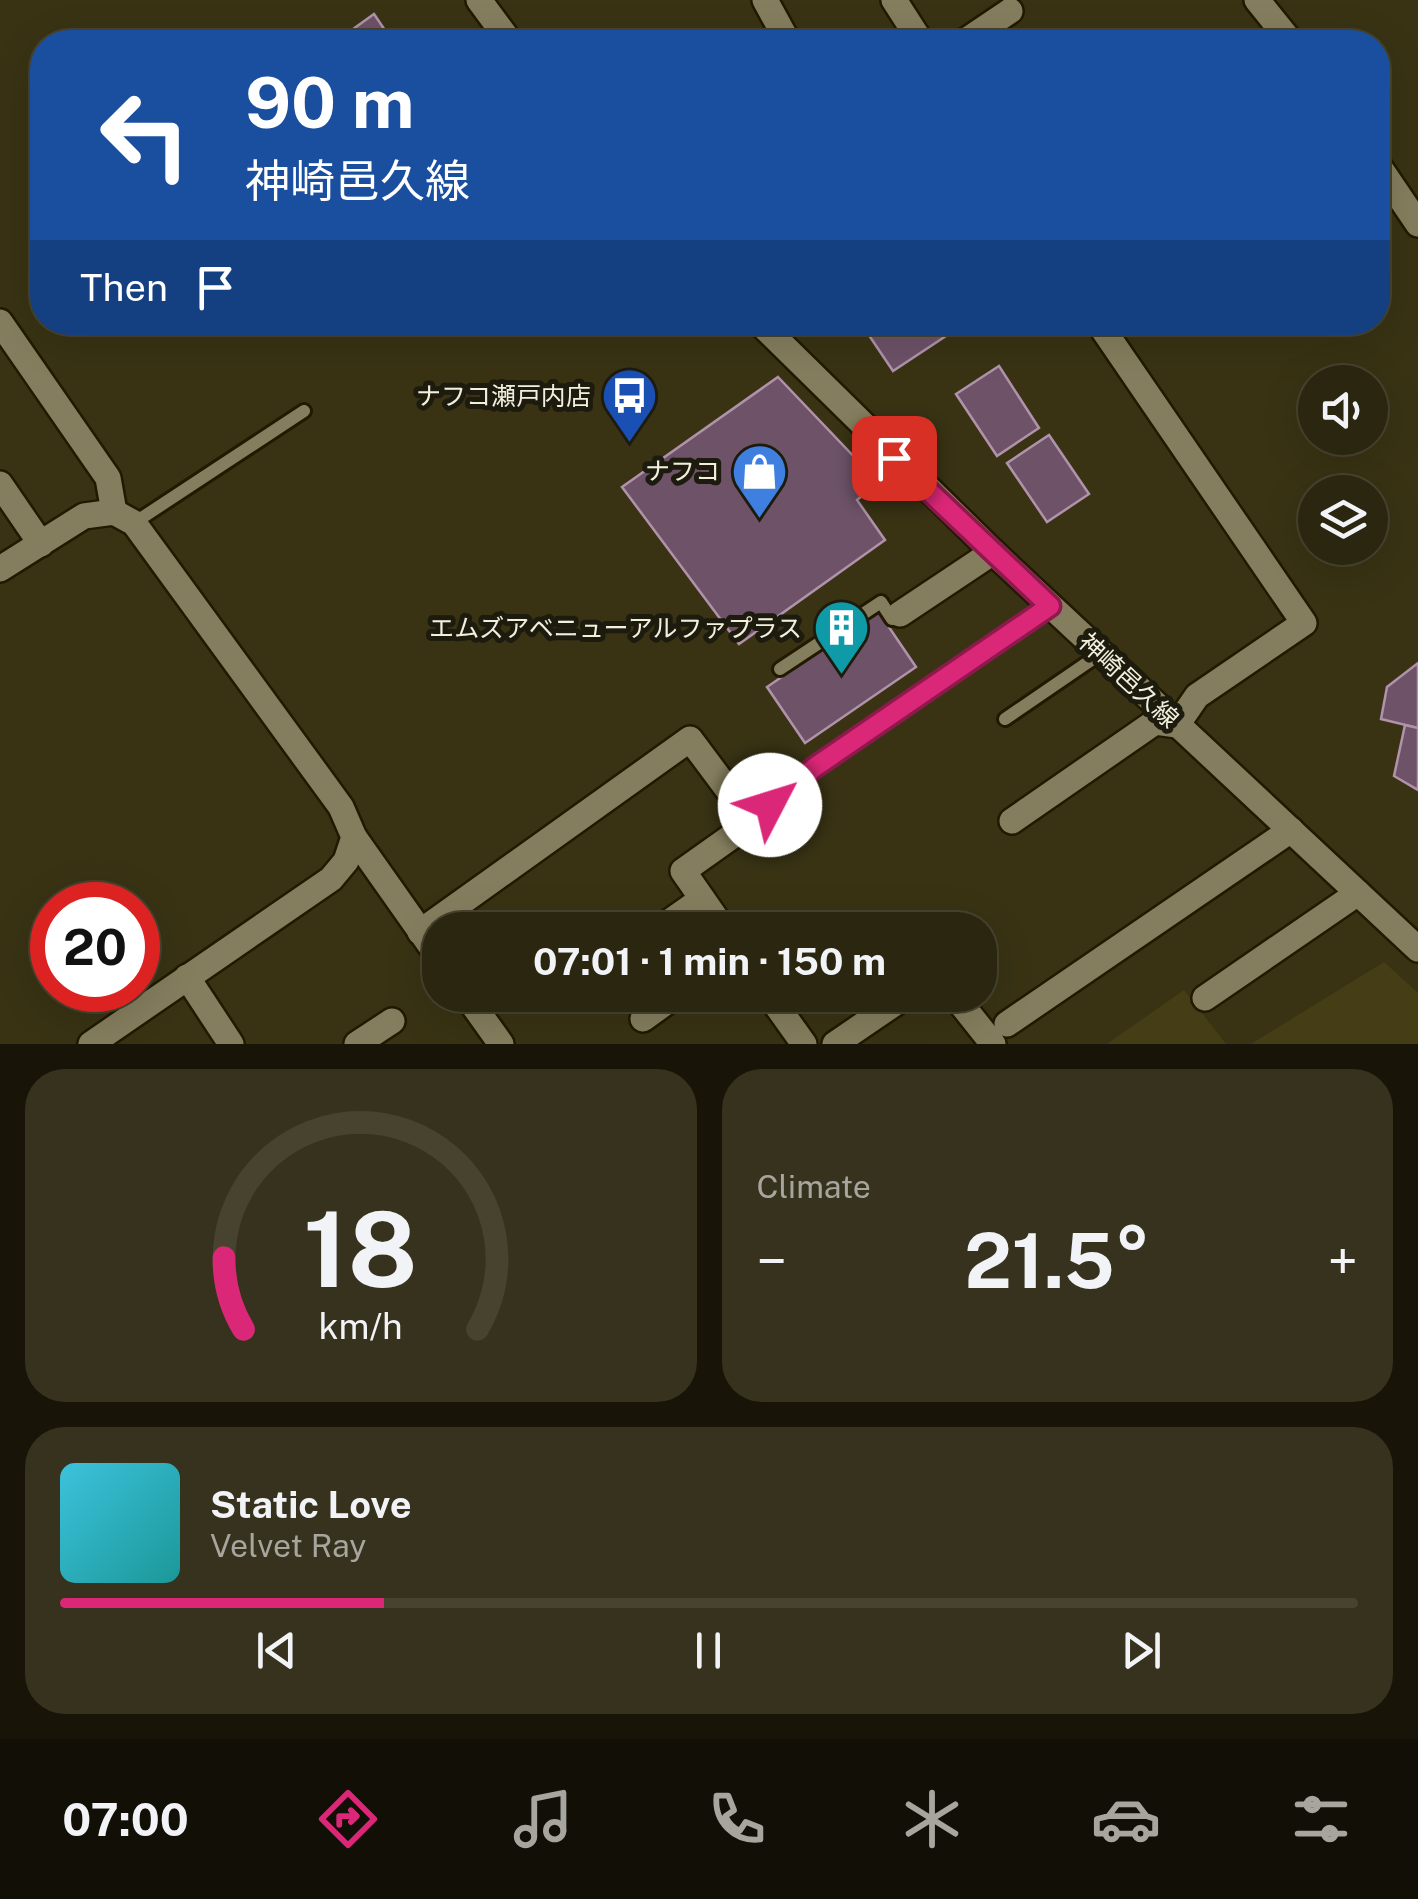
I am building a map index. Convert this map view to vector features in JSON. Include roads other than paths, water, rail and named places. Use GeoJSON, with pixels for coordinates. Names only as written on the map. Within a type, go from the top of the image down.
{"type":"FeatureCollection","features":[{"type":"Feature","properties":{"kind":"street"},"geometry":{"type":"LineString","coordinates":[[479,0],[501,30]]}},
{"type":"Feature","properties":{"kind":"street"},"geometry":{"type":"LineString","coordinates":[[765,0],[781,30]]}},
{"type":"Feature","properties":{"kind":"street"},"geometry":{"type":"LineString","coordinates":[[894,0],[913,30]]}},
{"type":"Feature","properties":{"kind":"street"},"geometry":{"type":"LineString","coordinates":[[1257,0],[1281,30]]}},
{"type":"Feature","properties":{"kind":"street"},"geometry":{"type":"LineString","coordinates":[[982,30],[1010,11]]}},
{"type":"Feature","properties":{"kind":"street"},"geometry":{"type":"LineString","coordinates":[[1390,183],[1418,224]]}},
{"type":"Feature","properties":{"kind":"street"},"geometry":{"type":"LineString","coordinates":[[0,322],[108,478],[124,517],[341,808],[354,838],[422,935]]}},
{"type":"Feature","properties":{"kind":"street","name":"神崎邑久線"},"geometry":{"type":"LineString","coordinates":[[772,335],[1100,654],[1418,949]]}},
{"type":"Feature","properties":{"kind":"street"},"geometry":{"type":"LineString","coordinates":[[1012,821],[1155,722],[1177,725],[1197,696],[1304,623],[1107,335]]}},
{"type":"Feature","properties":{"kind":"street"},"geometry":{"type":"LineString","coordinates":[[0,484],[41,544]]}},
{"type":"Feature","properties":{"kind":"street"},"geometry":{"type":"LineString","coordinates":[[0,569],[84,516],[124,517]]}},
{"type":"Feature","properties":{"kind":"street"},"geometry":{"type":"LineString","coordinates":[[900,614],[993,552]]}},
{"type":"Feature","properties":{"kind":"street"},"geometry":{"type":"LineString","coordinates":[[420,932],[690,739],[752,822],[683,871],[711,912]]}},
{"type":"Feature","properties":{"kind":"street"},"geometry":{"type":"LineString","coordinates":[[974,1012],[1000,1034],[1290,830]]}},
{"type":"Feature","properties":{"kind":"street"},"geometry":{"type":"LineString","coordinates":[[91,1044],[330,879],[346,861],[354,838]]}},
{"type":"Feature","properties":{"kind":"street"},"geometry":{"type":"LineString","coordinates":[[1205,998],[1358,893]]}},
{"type":"Feature","properties":{"kind":"street"},"geometry":{"type":"LineString","coordinates":[[684,912],[702,899]]}},
{"type":"Feature","properties":{"kind":"street"},"geometry":{"type":"LineString","coordinates":[[187,977],[230,1044]]}},
{"type":"Feature","properties":{"kind":"street"},"geometry":{"type":"LineString","coordinates":[[478,1012],[501,1044]]}},
{"type":"Feature","properties":{"kind":"street"},"geometry":{"type":"LineString","coordinates":[[642,1018],[651,1012]]}},
{"type":"Feature","properties":{"kind":"street"},"geometry":{"type":"LineString","coordinates":[[781,1012],[804,1044]]}},
{"type":"Feature","properties":{"kind":"street"},"geometry":{"type":"LineString","coordinates":[[835,1044],[882,1012]]}},
{"type":"Feature","properties":{"kind":"street"},"geometry":{"type":"LineString","coordinates":[[357,1044],[392,1022]]}},
{"type":"Feature","properties":{"kind":"lane"},"geometry":{"type":"LineString","coordinates":[[124,517],[304,411]]}},
{"type":"Feature","properties":{"kind":"lane"},"geometry":{"type":"LineString","coordinates":[[780,669],[881,602],[892,619],[900,614]]}},
{"type":"Feature","properties":{"kind":"lane"},"geometry":{"type":"LineString","coordinates":[[752,822],[815,767],[1050,606]]}},
{"type":"Feature","properties":{"kind":"lane"},"geometry":{"type":"LineString","coordinates":[[1005,719],[1100,654]]}},
{"type":"Feature","properties":{"kind":"place","name":"ナフコ瀬戸内店"},"geometry":{"type":"Point","coordinates":[630,445]}},
{"type":"Feature","properties":{"kind":"place","name":"ナフコ"},"geometry":{"type":"Point","coordinates":[759,520]}},
{"type":"Feature","properties":{"kind":"place","name":"エムズアベニューアルファプラス"},"geometry":{"type":"Point","coordinates":[841,677]}}]}
